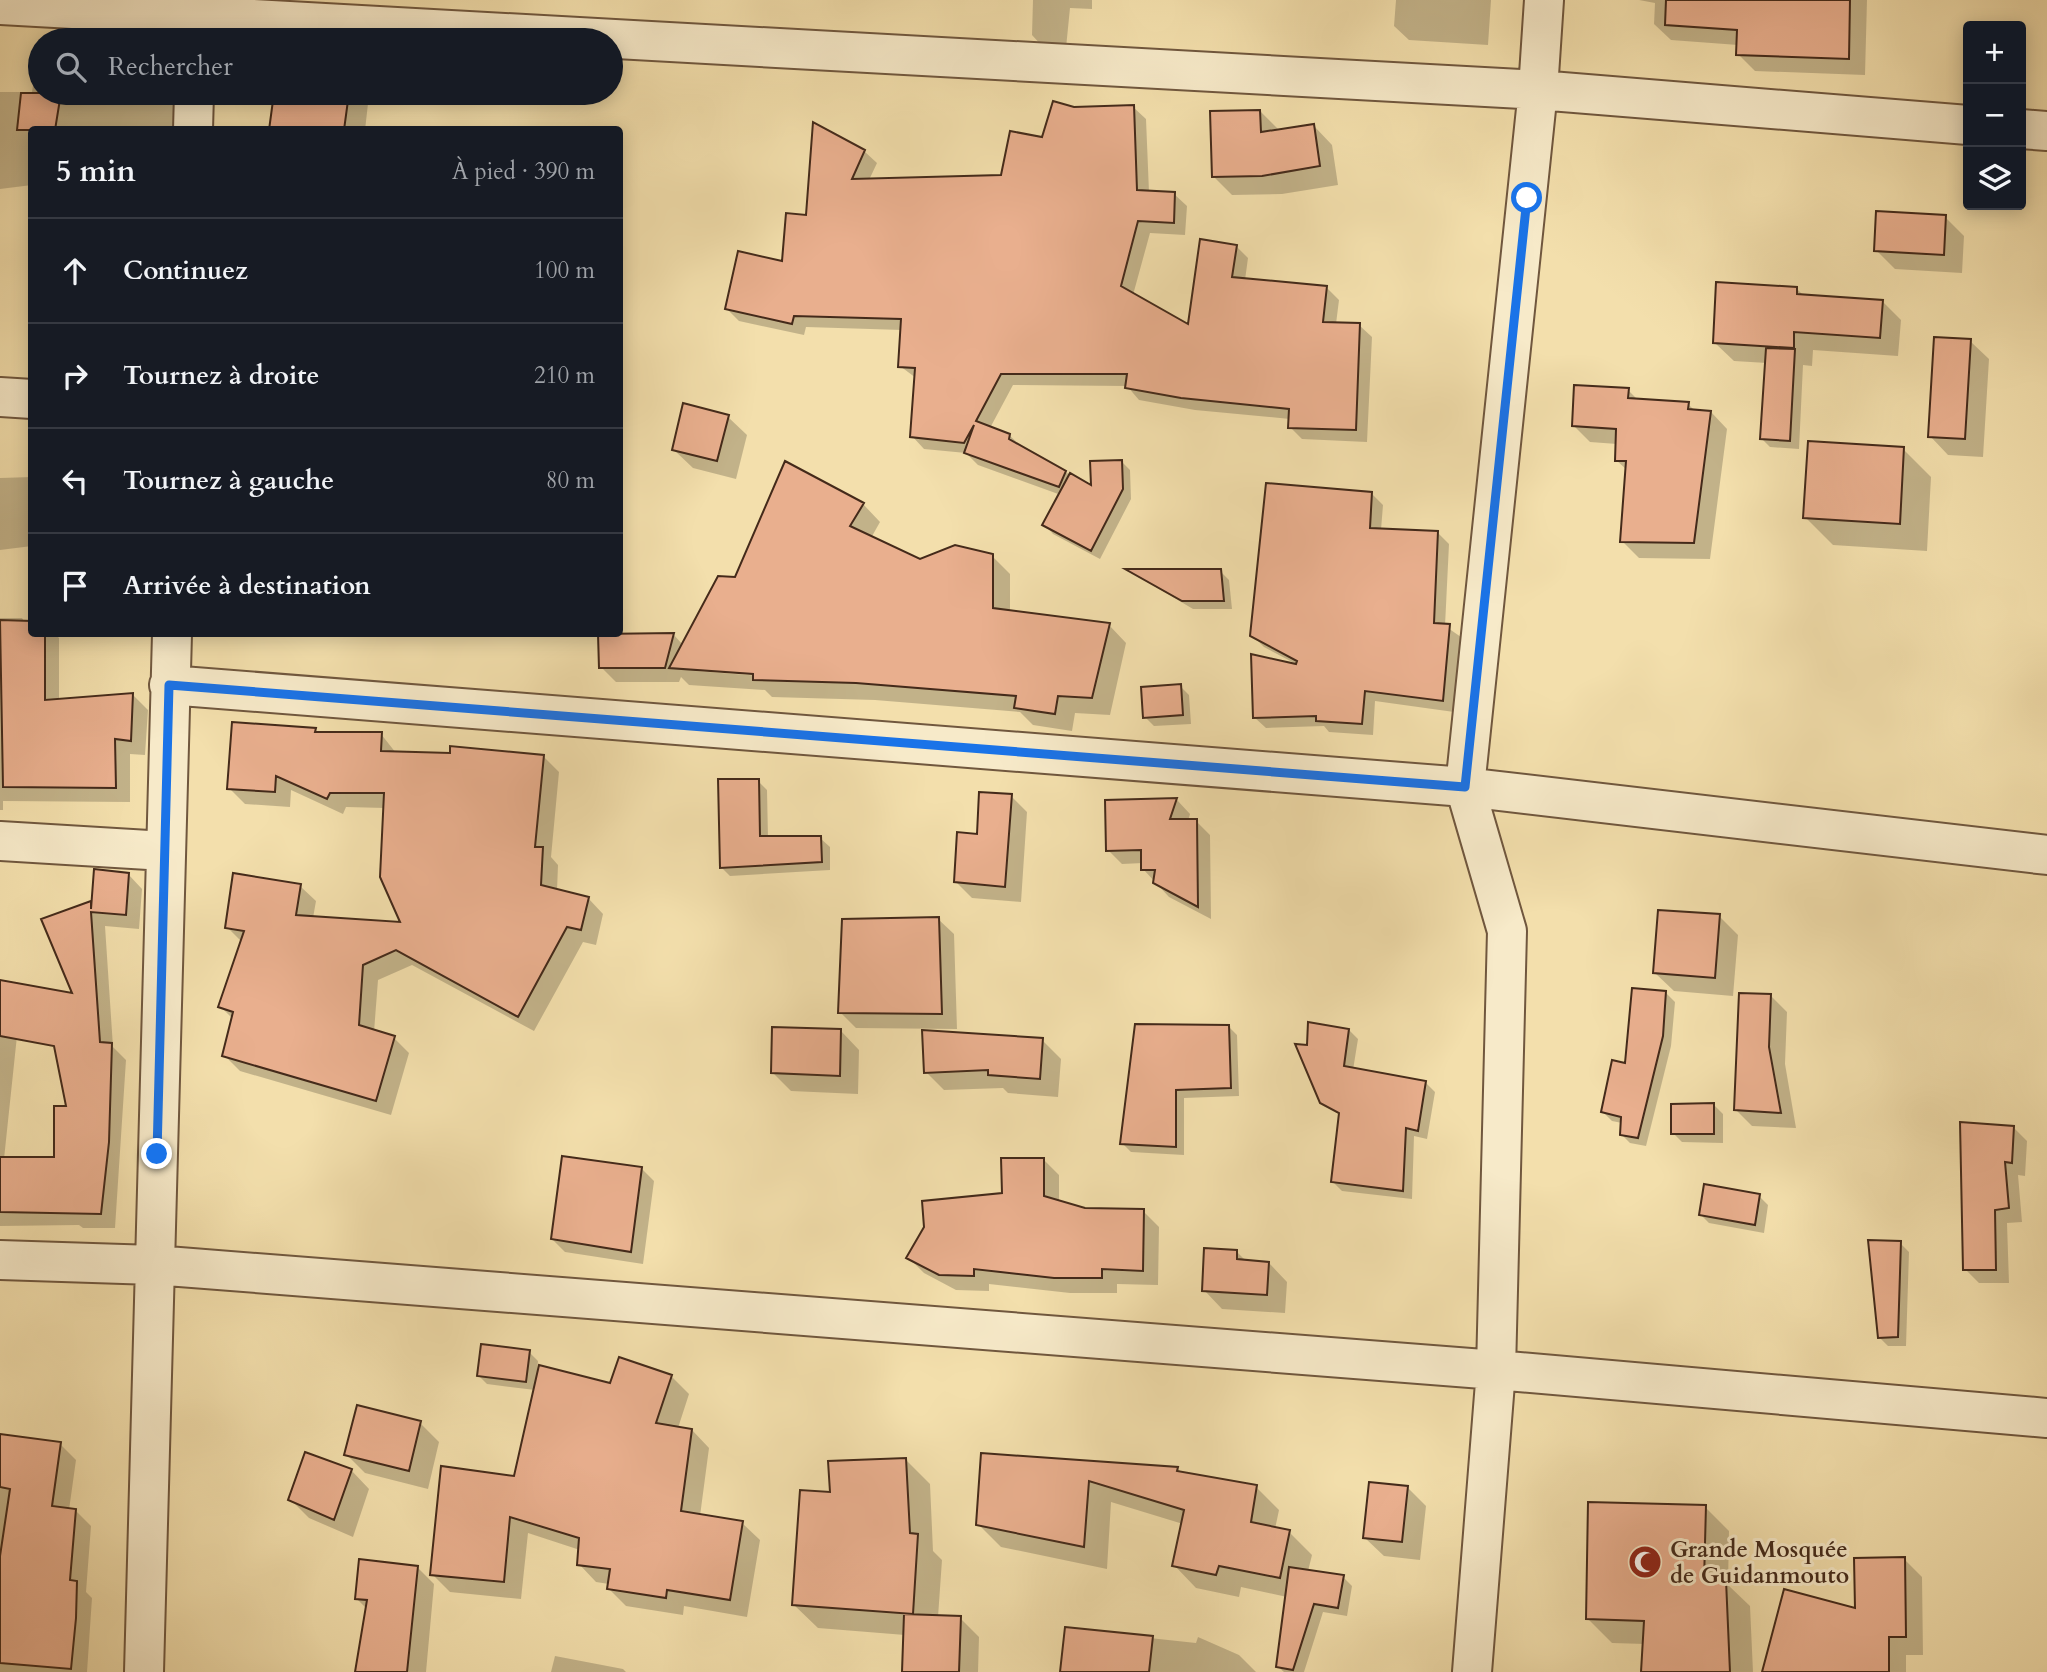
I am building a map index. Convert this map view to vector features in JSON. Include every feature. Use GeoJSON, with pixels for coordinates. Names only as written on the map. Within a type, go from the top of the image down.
{"type":"FeatureCollection","features":[{"type":"Feature","properties":{"kind":"street"},"geometry":{"type":"LineString","coordinates":[[1472,1672],[1496,1370],[1507,931],[1465,787],[1538,90],[1544,0]]}},
{"type":"Feature","properties":{"kind":"street"},"geometry":{"type":"LineString","coordinates":[[0,5],[383,28]]}},
{"type":"Feature","properties":{"kind":"street"},"geometry":{"type":"LineString","coordinates":[[623,41],[1538,90],[1963,125]]}},
{"type":"Feature","properties":{"kind":"street"},"geometry":{"type":"LineString","coordinates":[[192,126],[193,105]]}},
{"type":"Feature","properties":{"kind":"street"},"geometry":{"type":"LineString","coordinates":[[2026,129],[2047,131]]}},
{"type":"Feature","properties":{"kind":"street"},"geometry":{"type":"LineString","coordinates":[[0,397],[28,399]]}},
{"type":"Feature","properties":{"kind":"street"},"geometry":{"type":"LineString","coordinates":[[144,1672],[172,637]]}},
{"type":"Feature","properties":{"kind":"street"},"geometry":{"type":"LineString","coordinates":[[169,685],[1465,787],[2047,855]]}},
{"type":"Feature","properties":{"kind":"street"},"geometry":{"type":"LineString","coordinates":[[0,841],[165,851]]}},
{"type":"Feature","properties":{"kind":"street"},"geometry":{"type":"LineString","coordinates":[[0,1260],[154,1265],[1496,1370],[2047,1418]]}},
{"type":"Feature","properties":{"kind":"building"},"geometry":{"type":"Polygon","coordinates":[[[1666,0],[1850,0],[1849,59],[1736,55],[1737,30],[1665,25],[1666,0]]]}},
{"type":"Feature","properties":{"kind":"building"},"geometry":{"type":"Polygon","coordinates":[[[21,93],[28,93],[28,105],[59,105],[56,126],[28,126],[28,130],[17,130],[21,93]]]}},
{"type":"Feature","properties":{"kind":"building"},"geometry":{"type":"Polygon","coordinates":[[[1053,101],[1074,107],[1134,105],[1137,190],[1175,192],[1174,223],[1138,221],[1121,286],[1188,324],[1200,239],[1237,245],[1232,277],[1327,286],[1323,322],[1360,323],[1356,430],[1288,428],[1289,409],[1181,398],[1125,388],[1127,374],[1001,374],[976,421],[1010,434],[1009,439],[1066,471],[1059,487],[964,453],[974,425],[964,443],[910,437],[915,368],[898,367],[901,319],[794,316],[792,324],[725,309],[738,251],[782,261],[786,213],[806,215],[813,122],[865,150],[852,179],[1001,175],[1010,131],[1042,137],[1053,101]]]}},
{"type":"Feature","properties":{"kind":"building"},"geometry":{"type":"Polygon","coordinates":[[[272,105],[347,105],[345,126],[270,126],[272,105]]]}},
{"type":"Feature","properties":{"kind":"building"},"geometry":{"type":"Polygon","coordinates":[[[1260,110],[1261,132],[1314,124],[1320,166],[1262,176],[1212,177],[1210,111],[1260,110]]]}},
{"type":"Feature","properties":{"kind":"building"},"geometry":{"type":"Polygon","coordinates":[[[1876,211],[1946,215],[1944,255],[1874,251],[1876,211]]]}},
{"type":"Feature","properties":{"kind":"building"},"geometry":{"type":"Polygon","coordinates":[[[1716,282],[1797,287],[1797,294],[1883,300],[1880,338],[1794,332],[1794,348],[1713,343],[1716,282]]]}},
{"type":"Feature","properties":{"kind":"building"},"geometry":{"type":"Polygon","coordinates":[[[1934,337],[1971,339],[1965,439],[1928,437],[1934,337]]]}},
{"type":"Feature","properties":{"kind":"building"},"geometry":{"type":"Polygon","coordinates":[[[1766,348],[1795,349],[1790,441],[1760,439],[1766,348]]]}},
{"type":"Feature","properties":{"kind":"building"},"geometry":{"type":"Polygon","coordinates":[[[1574,385],[1629,388],[1628,398],[1689,402],[1688,409],[1711,411],[1694,543],[1620,542],[1626,461],[1615,461],[1616,429],[1572,426],[1574,385]]]}},
{"type":"Feature","properties":{"kind":"building"},"geometry":{"type":"Polygon","coordinates":[[[683,403],[729,415],[717,461],[672,450],[683,403]]]}},
{"type":"Feature","properties":{"kind":"building"},"geometry":{"type":"Polygon","coordinates":[[[1808,441],[1904,447],[1900,524],[1803,518],[1808,441]]]}},
{"type":"Feature","properties":{"kind":"building"},"geometry":{"type":"Polygon","coordinates":[[[1122,460],[1123,489],[1091,551],[1042,525],[1070,473],[1091,485],[1090,461],[1122,460]]]}},
{"type":"Feature","properties":{"kind":"building"},"geometry":{"type":"Polygon","coordinates":[[[785,461],[864,503],[850,526],[920,559],[955,545],[993,554],[993,608],[1110,623],[1092,698],[1058,696],[1055,714],[1014,708],[1016,696],[856,683],[753,680],[753,674],[669,668],[718,576],[735,577],[785,461]]]}},
{"type":"Feature","properties":{"kind":"building"},"geometry":{"type":"Polygon","coordinates":[[[1266,483],[1372,492],[1370,528],[1438,531],[1434,623],[1450,624],[1443,701],[1365,691],[1362,724],[1316,721],[1316,716],[1253,718],[1251,654],[1296,664],[1297,661],[1250,636],[1266,483]]]}},
{"type":"Feature","properties":{"kind":"building"},"geometry":{"type":"Polygon","coordinates":[[[1125,569],[1221,569],[1224,601],[1182,601],[1125,569]]]}},
{"type":"Feature","properties":{"kind":"building"},"geometry":{"type":"Polygon","coordinates":[[[0,620],[28,621],[28,637],[45,637],[45,700],[133,693],[131,741],[115,739],[116,788],[3,787],[0,620]]]}},
{"type":"Feature","properties":{"kind":"building"},"geometry":{"type":"Polygon","coordinates":[[[674,633],[665,668],[599,668],[598,637],[623,637],[623,634],[674,633]]]}},
{"type":"Feature","properties":{"kind":"building"},"geometry":{"type":"Polygon","coordinates":[[[1181,684],[1183,715],[1143,718],[1141,687],[1181,684]]]}},
{"type":"Feature","properties":{"kind":"building"},"geometry":{"type":"Polygon","coordinates":[[[232,722],[316,728],[315,732],[382,732],[381,751],[450,753],[450,746],[544,755],[535,847],[543,847],[541,885],[589,897],[581,930],[567,927],[518,1017],[396,950],[363,965],[359,1025],[395,1036],[376,1101],[222,1056],[233,1012],[218,1007],[244,931],[225,928],[233,873],[301,884],[296,915],[400,922],[380,877],[384,793],[330,793],[327,799],[276,776],[275,792],[227,789],[232,722]]]}},
{"type":"Feature","properties":{"kind":"building"},"geometry":{"type":"Polygon","coordinates":[[[718,779],[759,779],[760,836],[821,836],[822,862],[720,868],[718,779]]]}},
{"type":"Feature","properties":{"kind":"building"},"geometry":{"type":"Polygon","coordinates":[[[979,792],[1012,794],[1005,887],[954,882],[957,832],[977,834],[979,792]]]}},
{"type":"Feature","properties":{"kind":"building"},"geometry":{"type":"Polygon","coordinates":[[[1177,798],[1170,819],[1197,819],[1198,907],[1153,883],[1155,870],[1141,870],[1141,850],[1106,851],[1105,800],[1177,798]]]}},
{"type":"Feature","properties":{"kind":"building"},"geometry":{"type":"Polygon","coordinates":[[[94,869],[129,873],[126,915],[91,912],[100,1042],[112,1043],[109,1142],[101,1214],[0,1212],[0,1157],[54,1157],[54,1106],[66,1106],[54,1046],[0,1036],[0,980],[72,993],[41,919],[91,901],[91,909],[94,869]]]}},
{"type":"Feature","properties":{"kind":"building"},"geometry":{"type":"Polygon","coordinates":[[[1658,910],[1720,914],[1715,978],[1653,973],[1658,910]]]}},
{"type":"Feature","properties":{"kind":"building"},"geometry":{"type":"Polygon","coordinates":[[[939,917],[942,1014],[838,1013],[842,919],[939,917]]]}},
{"type":"Feature","properties":{"kind":"building"},"geometry":{"type":"Polygon","coordinates":[[[1632,988],[1666,991],[1663,1036],[1638,1138],[1620,1135],[1621,1117],[1601,1112],[1612,1060],[1625,1063],[1632,988]]]}},
{"type":"Feature","properties":{"kind":"building"},"geometry":{"type":"Polygon","coordinates":[[[1739,993],[1771,994],[1769,1047],[1781,1113],[1734,1110],[1739,993]]]}},
{"type":"Feature","properties":{"kind":"building"},"geometry":{"type":"Polygon","coordinates":[[[1308,1022],[1349,1029],[1344,1066],[1426,1081],[1418,1131],[1406,1128],[1403,1191],[1331,1182],[1339,1113],[1320,1103],[1295,1044],[1307,1045],[1308,1022]]]}},
{"type":"Feature","properties":{"kind":"building"},"geometry":{"type":"Polygon","coordinates":[[[1135,1024],[1229,1025],[1231,1088],[1176,1090],[1176,1147],[1120,1144],[1135,1024]]]}},
{"type":"Feature","properties":{"kind":"building"},"geometry":{"type":"Polygon","coordinates":[[[772,1027],[841,1029],[840,1076],[771,1073],[772,1027]]]}},
{"type":"Feature","properties":{"kind":"building"},"geometry":{"type":"Polygon","coordinates":[[[922,1030],[1043,1038],[1040,1079],[988,1075],[988,1070],[924,1073],[922,1030]]]}},
{"type":"Feature","properties":{"kind":"building"},"geometry":{"type":"Polygon","coordinates":[[[1714,1103],[1714,1134],[1671,1134],[1671,1104],[1714,1103]]]}},
{"type":"Feature","properties":{"kind":"building"},"geometry":{"type":"Polygon","coordinates":[[[1960,1122],[2014,1126],[2012,1163],[2005,1162],[2009,1208],[1995,1210],[1996,1270],[1963,1270],[1960,1122]]]}},
{"type":"Feature","properties":{"kind":"building"},"geometry":{"type":"Polygon","coordinates":[[[562,1156],[642,1167],[631,1252],[551,1239],[562,1156]]]}},
{"type":"Feature","properties":{"kind":"building"},"geometry":{"type":"Polygon","coordinates":[[[1001,1158],[1044,1158],[1044,1196],[1085,1208],[1144,1209],[1143,1271],[1102,1269],[1102,1278],[1054,1278],[974,1269],[974,1276],[939,1275],[906,1258],[924,1227],[922,1201],[1002,1193],[1001,1158]]]}},
{"type":"Feature","properties":{"kind":"building"},"geometry":{"type":"Polygon","coordinates":[[[1704,1184],[1760,1194],[1755,1225],[1699,1215],[1704,1184]]]}},
{"type":"Feature","properties":{"kind":"building"},"geometry":{"type":"Polygon","coordinates":[[[1868,1240],[1901,1241],[1898,1337],[1878,1338],[1868,1240]]]}},
{"type":"Feature","properties":{"kind":"building"},"geometry":{"type":"Polygon","coordinates":[[[1204,1248],[1237,1250],[1237,1259],[1269,1262],[1267,1295],[1202,1291],[1204,1248]]]}},
{"type":"Feature","properties":{"kind":"building"},"geometry":{"type":"Polygon","coordinates":[[[481,1344],[530,1350],[526,1382],[477,1376],[481,1344]]]}},
{"type":"Feature","properties":{"kind":"building"},"geometry":{"type":"Polygon","coordinates":[[[619,1357],[672,1375],[656,1423],[692,1429],[681,1511],[743,1521],[730,1600],[667,1590],[666,1598],[607,1589],[610,1569],[577,1565],[579,1538],[510,1517],[504,1582],[430,1575],[441,1466],[514,1476],[539,1365],[610,1383],[619,1357]]]}},
{"type":"Feature","properties":{"kind":"building"},"geometry":{"type":"Polygon","coordinates":[[[357,1405],[421,1421],[409,1471],[344,1455],[357,1405]]]}},
{"type":"Feature","properties":{"kind":"building"},"geometry":{"type":"Polygon","coordinates":[[[0,1434],[61,1442],[52,1506],[76,1509],[70,1580],[77,1581],[71,1669],[0,1663],[0,1556],[10,1489],[0,1487],[0,1434]]]}},
{"type":"Feature","properties":{"kind":"building"},"geometry":{"type":"Polygon","coordinates":[[[305,1452],[352,1469],[334,1520],[288,1500],[305,1452]]]}},
{"type":"Feature","properties":{"kind":"building"},"geometry":{"type":"Polygon","coordinates":[[[981,1453],[1178,1467],[1177,1471],[1257,1485],[1251,1522],[1290,1530],[1280,1578],[1219,1566],[1216,1575],[1172,1566],[1184,1510],[1089,1481],[1084,1547],[976,1525],[981,1453]]]}},
{"type":"Feature","properties":{"kind":"building"},"geometry":{"type":"Polygon","coordinates":[[[906,1458],[910,1533],[918,1534],[913,1614],[792,1605],[800,1490],[830,1492],[828,1461],[906,1458]]]}},
{"type":"Feature","properties":{"kind":"building"},"geometry":{"type":"Polygon","coordinates":[[[1369,1482],[1408,1486],[1402,1542],[1363,1538],[1369,1482]]]}},
{"type":"Feature","properties":{"kind":"building","name":"Grande Mosquée de Guidanmouto"},"geometry":{"type":"Polygon","coordinates":[[[1588,1502],[1706,1505],[1704,1582],[1726,1580],[1730,1672],[1641,1672],[1644,1621],[1586,1619],[1588,1502]]]}},
{"type":"Feature","properties":{"kind":"building"},"geometry":{"type":"Polygon","coordinates":[[[1905,1557],[1906,1637],[1889,1637],[1889,1672],[1762,1672],[1784,1589],[1855,1608],[1854,1558],[1905,1557]]]}},
{"type":"Feature","properties":{"kind":"building"},"geometry":{"type":"Polygon","coordinates":[[[359,1559],[418,1566],[407,1672],[355,1672],[367,1600],[355,1599],[359,1559]]]}},
{"type":"Feature","properties":{"kind":"building"},"geometry":{"type":"Polygon","coordinates":[[[1289,1567],[1344,1575],[1338,1608],[1314,1604],[1293,1670],[1276,1667],[1289,1567]]]}},
{"type":"Feature","properties":{"kind":"building"},"geometry":{"type":"Polygon","coordinates":[[[904,1614],[961,1616],[959,1672],[902,1672],[904,1614]]]}},
{"type":"Feature","properties":{"kind":"building"},"geometry":{"type":"Polygon","coordinates":[[[1065,1627],[1153,1636],[1149,1672],[1060,1672],[1065,1627]]]}},
{"type":"Feature","properties":{"kind":"place","name":"Grande Mosquée de Guidanmouto"},"geometry":{"type":"Point","coordinates":[1645,1562]}},
{"type":"Feature","properties":{"kind":"route"},"geometry":{"type":"LineString","coordinates":[[157,1154],[169,685],[1465,787],[1527,198]]}}]}
